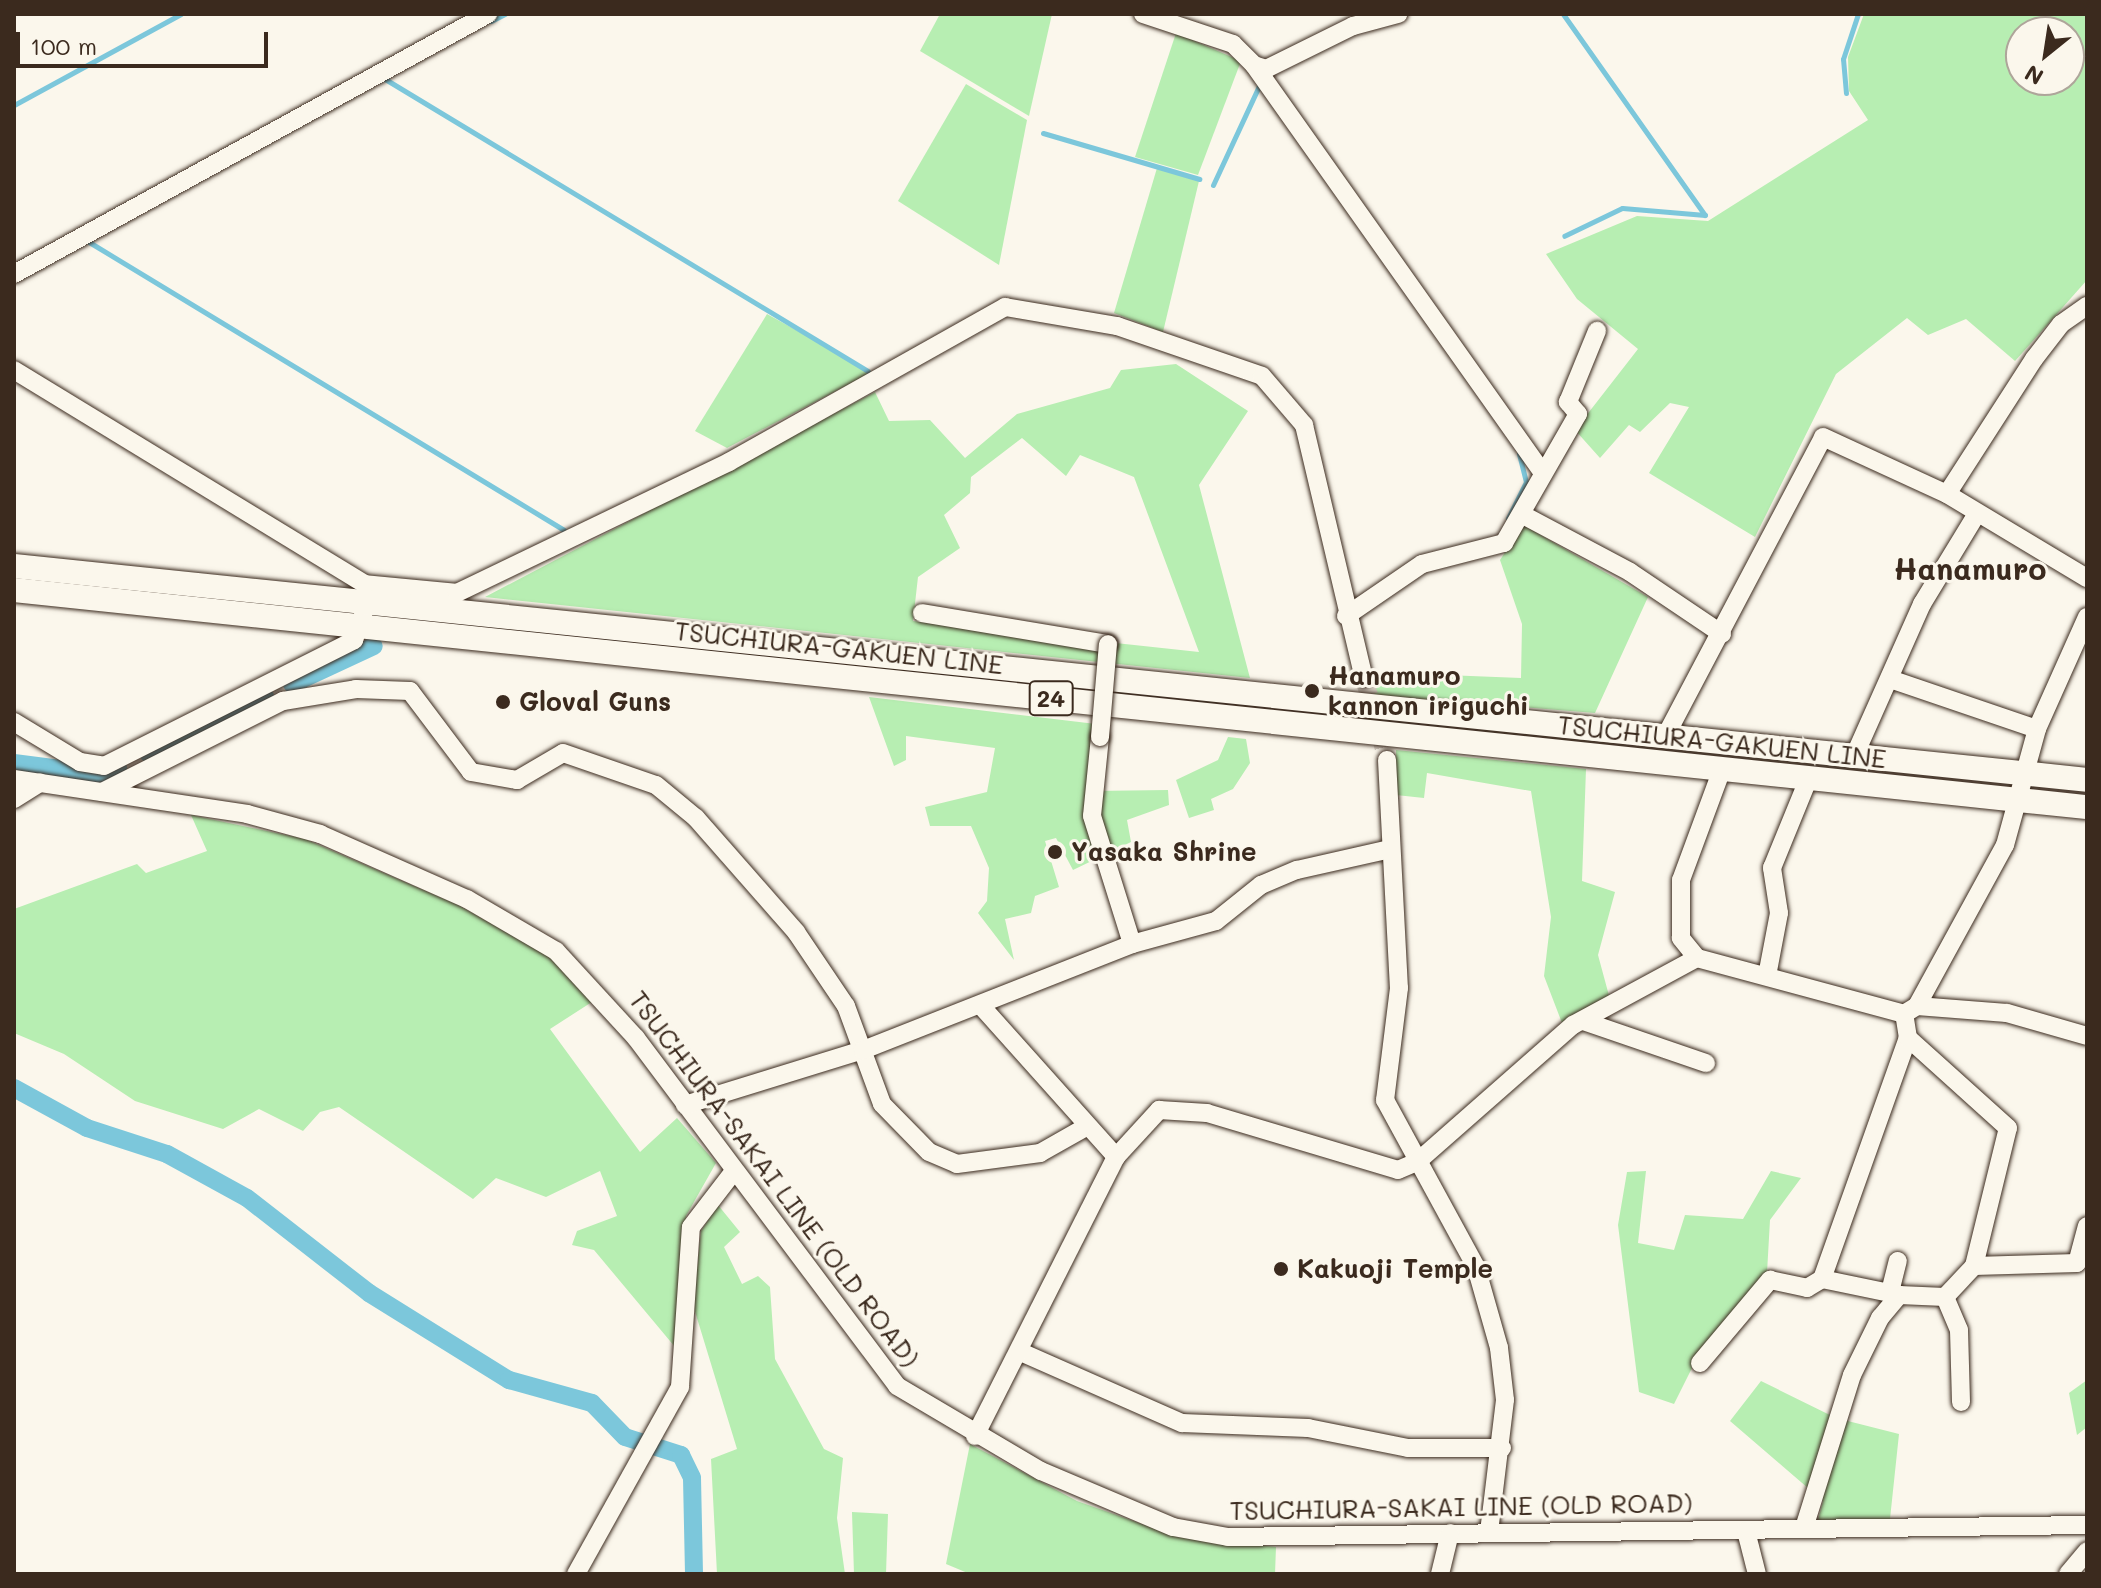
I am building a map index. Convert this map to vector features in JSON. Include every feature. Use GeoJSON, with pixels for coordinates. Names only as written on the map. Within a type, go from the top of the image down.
{"type":"FeatureCollection","features":[{"type":"Feature","properties":{"kind":"main road","name":"TSUCHIURA-GAKUEN LINE"},"geometry":{"type":"LineString","coordinates":[[14,566],[450,613],[1274,710],[1808,780],[2087,807]]}},
{"type":"Feature","properties":{"kind":"main road","name":"TSUCHIURA-GAKUEN LINE"},"geometry":{"type":"LineString","coordinates":[[14,590],[363,605]]}},
{"type":"Feature","properties":{"kind":"main road","name":"TSUCHIURA-GAKUEN LINE"},"geometry":{"type":"LineString","coordinates":[[1274,710],[1664,739],[2027,777],[2087,780]]}},
{"type":"Feature","properties":{"kind":"street"},"geometry":{"type":"LineString","coordinates":[[14,274],[488,14]]}},
{"type":"Feature","properties":{"kind":"street"},"geometry":{"type":"LineString","coordinates":[[1143,14],[1233,44],[1254,65],[1541,471]]}},
{"type":"Feature","properties":{"kind":"street"},"geometry":{"type":"LineString","coordinates":[[1254,65],[1266,69],[1353,26],[1398,14]]}},
{"type":"Feature","properties":{"kind":"street"},"geometry":{"type":"LineString","coordinates":[[1947,494],[2034,359],[2061,324],[2087,306]]}},
{"type":"Feature","properties":{"kind":"street"},"geometry":{"type":"LineString","coordinates":[[14,370],[363,605],[450,613],[729,462],[1005,307],[1117,326],[1262,376],[1304,425],[1346,616],[1364,678]]}},
{"type":"Feature","properties":{"kind":"street"},"geometry":{"type":"LineString","coordinates":[[1346,616],[1422,564],[1504,543],[1523,515],[1541,471],[1578,414],[1568,402],[1597,331]]}},
{"type":"Feature","properties":{"kind":"street"},"geometry":{"type":"LineString","coordinates":[[1664,739],[1722,634],[1823,437],[1947,494],[1975,517],[2087,578]]}},
{"type":"Feature","properties":{"kind":"street"},"geometry":{"type":"LineString","coordinates":[[1523,515],[1630,572],[1722,634]]}},
{"type":"Feature","properties":{"kind":"street"},"geometry":{"type":"LineString","coordinates":[[1853,759],[1922,604],[1975,517]]}},
{"type":"Feature","properties":{"kind":"street"},"geometry":{"type":"LineString","coordinates":[[14,722],[80,762],[104,766],[354,640],[363,605]]}},
{"type":"Feature","properties":{"kind":"street"},"geometry":{"type":"LineString","coordinates":[[922,613],[1108,644],[1092,816],[1132,944]]}},
{"type":"Feature","properties":{"kind":"street"},"geometry":{"type":"LineString","coordinates":[[1700,1363],[1770,1280],[1807,1288],[1822,1279],[1908,1038],[1910,1010],[2022,802],[2037,729],[2087,617]]}},
{"type":"Feature","properties":{"kind":"street"},"geometry":{"type":"LineString","coordinates":[[1890,679],[2037,729]]}},
{"type":"Feature","properties":{"kind":"street"},"geometry":{"type":"LineString","coordinates":[[273,680],[283,701]]}},
{"type":"Feature","properties":{"kind":"street"},"geometry":{"type":"LineString","coordinates":[[102,792],[283,701],[356,689],[410,691],[458,765],[471,772],[517,780],[563,753],[656,785],[735,858],[796,932],[846,1006],[882,1104],[929,1152],[957,1164],[1040,1153],[1086,1127]]}},
{"type":"Feature","properties":{"kind":"street"},"geometry":{"type":"LineString","coordinates":[[1387,760],[1399,988],[1385,1100],[1417,1162],[1453,1220],[1488,1304],[1503,1375],[1502,1448],[1489,1532]]}},
{"type":"Feature","properties":{"kind":"street"},"geometry":{"type":"LineString","coordinates":[[1722,769],[1681,880],[1681,938],[1697,958],[1910,1010],[2007,1013],[2087,1036]]}},
{"type":"Feature","properties":{"kind":"street","name":"TSUCHIURA-SAKAI LINE (OLD ROAD)"},"geometry":{"type":"LineString","coordinates":[[14,779],[247,814],[320,834],[513,924],[585,977],[685,1105],[880,1369],[975,1436],[1093,1497],[1173,1527],[1228,1537],[2087,1525]]}},
{"type":"Feature","properties":{"kind":"street"},"geometry":{"type":"LineString","coordinates":[[1767,976],[1779,913],[1772,868],[1808,780]]}},
{"type":"Feature","properties":{"kind":"street"},"geometry":{"type":"LineString","coordinates":[[14,799],[40,783]]}},
{"type":"Feature","properties":{"kind":"street"},"geometry":{"type":"LineString","coordinates":[[685,1105],[863,1050],[963,1007],[983,1008],[1132,944],[1216,921],[1261,885],[1297,870],[1390,849]]}},
{"type":"Feature","properties":{"kind":"street"},"geometry":{"type":"LineString","coordinates":[[975,1436],[1023,1353],[1116,1157],[1159,1110],[1177,1106],[1398,1170],[1417,1162],[1583,1021],[1697,958]]}},
{"type":"Feature","properties":{"kind":"street"},"geometry":{"type":"LineString","coordinates":[[983,1008],[1086,1127],[1116,1157]]}},
{"type":"Feature","properties":{"kind":"street"},"geometry":{"type":"LineString","coordinates":[[1583,1021],[1706,1063]]}},
{"type":"Feature","properties":{"kind":"street"},"geometry":{"type":"LineString","coordinates":[[1908,1038],[2008,1128],[1974,1266],[1945,1297]]}},
{"type":"Feature","properties":{"kind":"street"},"geometry":{"type":"LineString","coordinates":[[576,1574],[680,1387],[691,1227],[734,1171]]}},
{"type":"Feature","properties":{"kind":"street"},"geometry":{"type":"LineString","coordinates":[[1974,1266],[2077,1263],[2087,1226]]}},
{"type":"Feature","properties":{"kind":"street"},"geometry":{"type":"LineString","coordinates":[[1804,1528],[1852,1375],[1894,1294],[1898,1261]]}},
{"type":"Feature","properties":{"kind":"street"},"geometry":{"type":"LineString","coordinates":[[1822,1279],[1894,1294],[1945,1297]]}},
{"type":"Feature","properties":{"kind":"street"},"geometry":{"type":"LineString","coordinates":[[1945,1297],[1959,1330],[1961,1402]]}},
{"type":"Feature","properties":{"kind":"street"},"geometry":{"type":"LineString","coordinates":[[1023,1353],[1182,1423],[1308,1428],[1408,1448],[1502,1448]]}},
{"type":"Feature","properties":{"kind":"street"},"geometry":{"type":"LineString","coordinates":[[1746,1531],[1757,1574]]}},
{"type":"Feature","properties":{"kind":"street"},"geometry":{"type":"LineString","coordinates":[[1440,1574],[1450,1533]]}},
{"type":"Feature","properties":{"kind":"street"},"geometry":{"type":"LineString","coordinates":[[2068,1574],[2087,1551]]}},
{"type":"Feature","properties":{"kind":"green space"},"geometry":{"type":"Polygon","coordinates":[[[940,14],[1052,14],[1029,116],[920,51],[940,14]]]}},
{"type":"Feature","properties":{"kind":"green space"},"geometry":{"type":"Polygon","coordinates":[[[1864,14],[2087,14],[2087,280],[2015,361],[1966,319],[1928,335],[1907,318],[1836,374],[1755,537],[1649,473],[1689,407],[1670,403],[1640,432],[1629,425],[1600,458],[1575,430],[1638,349],[1577,299],[1546,254],[1637,216],[1708,221],[1868,120],[1849,91],[1848,57],[1864,14]]]}},
{"type":"Feature","properties":{"kind":"green space"},"geometry":{"type":"Polygon","coordinates":[[[1176,33],[1241,61],[1198,175],[1135,157],[1176,33]]]}},
{"type":"Feature","properties":{"kind":"green space"},"geometry":{"type":"Polygon","coordinates":[[[966,84],[1027,120],[999,265],[898,201],[966,84]]]}},
{"type":"Feature","properties":{"kind":"green space"},"geometry":{"type":"Polygon","coordinates":[[[1157,168],[1199,181],[1163,332],[1114,313],[1157,168]]]}},
{"type":"Feature","properties":{"kind":"green space"},"geometry":{"type":"Polygon","coordinates":[[[767,314],[872,372],[727,448],[695,431],[767,314]]]}},
{"type":"Feature","properties":{"kind":"green space"},"geometry":{"type":"Polygon","coordinates":[[[1176,364],[1248,411],[1199,485],[1250,678],[485,597],[875,392],[889,421],[930,420],[965,458],[1017,414],[1110,388],[1121,370],[1176,364]],[[1022,438],[971,477],[970,493],[944,515],[960,548],[918,577],[913,621],[1199,652],[1134,477],[1080,455],[1066,476],[1022,438]]]}},
{"type":"Feature","properties":{"kind":"green space"},"geometry":{"type":"Polygon","coordinates":[[[1523,525],[1648,597],[1595,713],[1374,695],[1370,672],[1521,678],[1522,624],[1500,560],[1523,525]]]}},
{"type":"Feature","properties":{"kind":"green space"},"geometry":{"type":"Polygon","coordinates":[[[869,697],[1096,724],[1092,791],[1168,790],[1169,805],[1127,820],[1131,842],[1073,870],[1056,838],[1045,841],[1059,887],[1035,896],[1031,913],[1005,919],[1014,960],[978,913],[987,901],[989,868],[971,826],[930,826],[925,807],[987,792],[995,748],[906,736],[906,760],[894,766],[869,697]]]}},
{"type":"Feature","properties":{"kind":"green space"},"geometry":{"type":"Polygon","coordinates":[[[1228,737],[1246,739],[1250,763],[1233,789],[1211,799],[1214,810],[1189,818],[1176,780],[1218,760],[1228,737]]]}},
{"type":"Feature","properties":{"kind":"green space"},"geometry":{"type":"Polygon","coordinates":[[[1396,750],[1586,769],[1582,881],[1615,892],[1598,955],[1611,1003],[1562,1023],[1544,976],[1551,917],[1531,791],[1427,773],[1424,798],[1396,795],[1396,750]]]}},
{"type":"Feature","properties":{"kind":"green space"},"geometry":{"type":"Polygon","coordinates":[[[191,815],[305,839],[458,905],[554,959],[595,1000],[550,1029],[640,1152],[677,1118],[716,1163],[686,1216],[675,1347],[594,1250],[572,1245],[577,1231],[617,1216],[600,1171],[546,1197],[496,1178],[473,1199],[339,1107],[320,1112],[303,1131],[259,1109],[223,1129],[135,1101],[64,1054],[14,1033],[14,909],[137,864],[146,873],[207,851],[191,815]]]}},
{"type":"Feature","properties":{"kind":"green space"},"geometry":{"type":"Polygon","coordinates":[[[1646,1171],[1638,1243],[1674,1250],[1685,1215],[1743,1219],[1771,1171],[1801,1178],[1770,1220],[1767,1273],[1694,1364],[1674,1404],[1639,1392],[1618,1225],[1627,1172],[1646,1171]]]}},
{"type":"Feature","properties":{"kind":"green space"},"geometry":{"type":"Polygon","coordinates":[[[718,1205],[740,1232],[724,1247],[742,1284],[758,1276],[770,1287],[775,1359],[824,1449],[843,1458],[837,1518],[845,1574],[717,1574],[711,1459],[737,1449],[693,1305],[701,1231],[718,1205]]]}},
{"type":"Feature","properties":{"kind":"green space"},"geometry":{"type":"Polygon","coordinates":[[[2087,1380],[2087,1427],[2077,1435],[2069,1393],[2087,1380]]]}},
{"type":"Feature","properties":{"kind":"green space"},"geometry":{"type":"Polygon","coordinates":[[[1761,1381],[1836,1418],[1899,1434],[1890,1519],[1818,1520],[1823,1501],[1730,1421],[1761,1381]]]}},
{"type":"Feature","properties":{"kind":"green space"},"geometry":{"type":"Polygon","coordinates":[[[970,1444],[1077,1501],[1176,1536],[1276,1547],[1275,1574],[970,1574],[946,1564],[970,1444]]]}},
{"type":"Feature","properties":{"kind":"green space"},"geometry":{"type":"Polygon","coordinates":[[[852,1512],[888,1514],[886,1574],[854,1574],[852,1512]]]}},
{"type":"Feature","properties":{"kind":"waterway"},"geometry":{"type":"LineString","coordinates":[[14,105],[181,14]]}},
{"type":"Feature","properties":{"kind":"waterway"},"geometry":{"type":"LineString","coordinates":[[491,21],[505,14]]}},
{"type":"Feature","properties":{"kind":"waterway"},"geometry":{"type":"LineString","coordinates":[[1563,14],[1705,215],[1622,208],[1564,236]]}},
{"type":"Feature","properties":{"kind":"waterway"},"geometry":{"type":"LineString","coordinates":[[1846,93],[1843,59],[1858,14]]}},
{"type":"Feature","properties":{"kind":"waterway"},"geometry":{"type":"LineString","coordinates":[[385,79],[868,371]]}},
{"type":"Feature","properties":{"kind":"waterway"},"geometry":{"type":"LineString","coordinates":[[1213,185],[1259,86]]}},
{"type":"Feature","properties":{"kind":"waterway"},"geometry":{"type":"LineString","coordinates":[[1043,133],[1199,179]]}},
{"type":"Feature","properties":{"kind":"waterway"},"geometry":{"type":"LineString","coordinates":[[89,242],[564,530]]}},
{"type":"Feature","properties":{"kind":"waterway"},"geometry":{"type":"LineString","coordinates":[[1508,518],[1526,482],[1519,454]]}},
{"type":"Feature","properties":{"kind":"waterway"},"geometry":{"type":"LineString","coordinates":[[292,684],[374,646]]}},
{"type":"Feature","properties":{"kind":"waterway"},"geometry":{"type":"LineString","coordinates":[[148,753],[265,697]]}},
{"type":"Feature","properties":{"kind":"waterway"},"geometry":{"type":"LineString","coordinates":[[14,763],[100,774],[118,768]]}},
{"type":"Feature","properties":{"kind":"waterway"},"geometry":{"type":"LineString","coordinates":[[14,1088],[87,1128],[167,1154],[247,1198],[369,1293],[509,1380],[592,1403],[625,1437],[681,1455],[692,1478],[694,1574]]}},
{"type":"Feature","properties":{"kind":"tunnel"},"geometry":{"type":"LineString","coordinates":[[1364,678],[1387,760]]}},
{"type":"Feature","properties":{"kind":"place","name":"Hanamuro kannon iriguchi"},"geometry":{"type":"Point","coordinates":[1312,691]}},
{"type":"Feature","properties":{"kind":"place","name":"Gloval Guns"},"geometry":{"type":"Point","coordinates":[503,702]}},
{"type":"Feature","properties":{"kind":"place","name":"Yasaka Shrine"},"geometry":{"type":"Point","coordinates":[1055,852]}},
{"type":"Feature","properties":{"kind":"place","name":"Kakuoji Temple"},"geometry":{"type":"Point","coordinates":[1281,1269]}},
{"type":"Feature","properties":{"kind":"district","name":"Hanamuro"},"geometry":{"type":"Point","coordinates":[1970,568]}}]}
